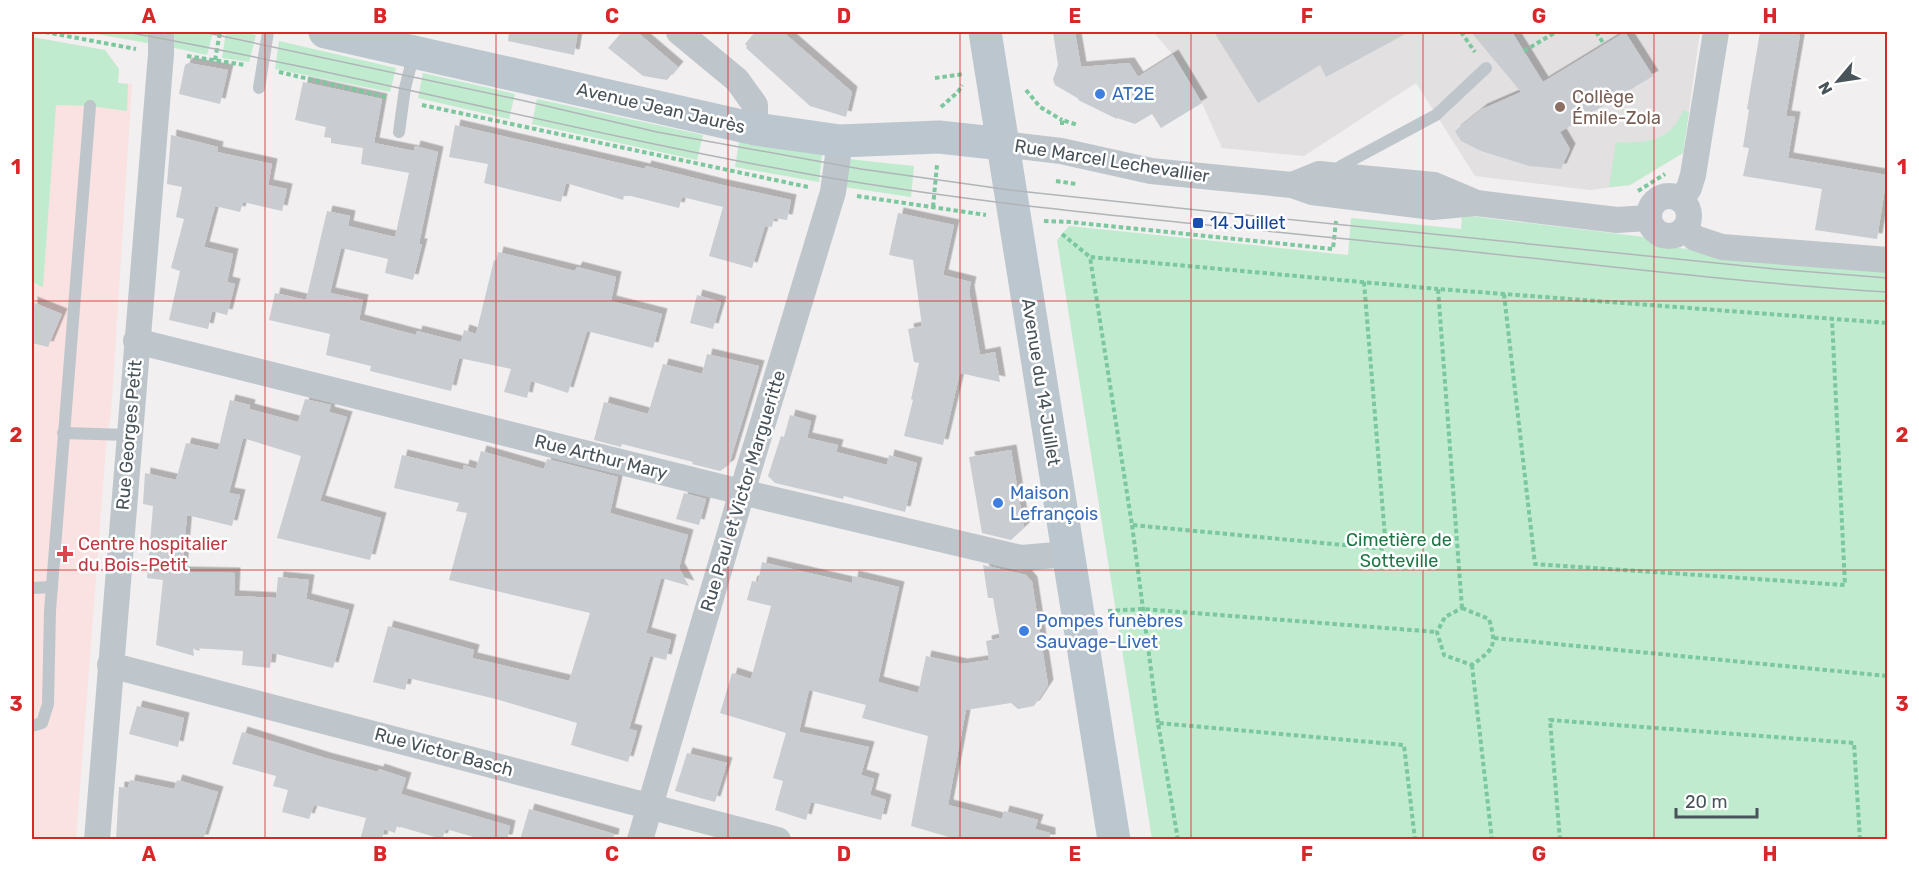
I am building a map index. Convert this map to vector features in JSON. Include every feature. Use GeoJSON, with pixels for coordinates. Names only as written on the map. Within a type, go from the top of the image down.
{"type":"FeatureCollection","features":[{"type":"Feature","properties":{"kind":"main road","name":"Avenue Jean Jaurès"},"geometry":{"type":"LineString","coordinates":[[324,32],[755,129],[840,141],[939,137],[1003,144]]}},
{"type":"Feature","properties":{"kind":"main road","name":"Avenue du 14 Juillet"},"geometry":{"type":"LineString","coordinates":[[985,32],[1114,840]]}},
{"type":"Feature","properties":{"kind":"street"},"geometry":{"type":"LineString","coordinates":[[679,32],[737,80],[755,105],[755,129]]}},
{"type":"Feature","properties":{"kind":"street"},"geometry":{"type":"LineString","coordinates":[[1681,200],[1689,188],[1693,175],[1716,32]]}},
{"type":"Feature","properties":{"kind":"street","name":"Rue Georges Petit"},"geometry":{"type":"LineString","coordinates":[[97,840],[161,43]]}},
{"type":"Feature","properties":{"kind":"street","name":"Rue Paul et Victor Margueritte"},"geometry":{"type":"LineString","coordinates":[[640,840],[830,200],[840,141]]}},
{"type":"Feature","properties":{"kind":"street","name":"Rue Marcel Lechevallier"},"geometry":{"type":"LineString","coordinates":[[1003,144],[1061,151],[1151,171],[1292,185],[1319,174],[1434,185],[1476,203],[1617,220],[1648,218]]}},
{"type":"Feature","properties":{"kind":"street"},"geometry":{"type":"LineString","coordinates":[[1668,196],[1681,200],[1688,210],[1689,217],[1685,229],[1673,236],[1654,231],[1648,218],[1652,205],[1662,197],[1668,196]]}},
{"type":"Feature","properties":{"kind":"street"},"geometry":{"type":"LineString","coordinates":[[1685,229],[1695,238],[1722,247],[1887,260]]}},
{"type":"Feature","properties":{"kind":"street","name":"Rue Arthur Mary"},"geometry":{"type":"LineString","coordinates":[[136,341],[742,492],[1021,558],[1068,554]]}},
{"type":"Feature","properties":{"kind":"street","name":"Rue Victor Basch"},"geometry":{"type":"LineString","coordinates":[[110,665],[778,840]]}},
{"type":"Feature","properties":{"kind":"lane"},"geometry":{"type":"LineString","coordinates":[[259,88],[268,32]]}},
{"type":"Feature","properties":{"kind":"lane"},"geometry":{"type":"LineString","coordinates":[[399,132],[405,88],[414,52]]}},
{"type":"Feature","properties":{"kind":"lane"},"geometry":{"type":"LineString","coordinates":[[1341,166],[1436,115],[1486,68]]}},
{"type":"Feature","properties":{"kind":"lane"},"geometry":{"type":"LineString","coordinates":[[32,726],[42,723],[48,704],[51,587],[90,106]]}},
{"type":"Feature","properties":{"kind":"lane"},"geometry":{"type":"LineString","coordinates":[[63,433],[129,435]]}},
{"type":"Feature","properties":{"kind":"lane"},"geometry":{"type":"LineString","coordinates":[[32,588],[51,587]]}},
{"type":"Feature","properties":{"kind":"path"},"geometry":{"type":"LineString","coordinates":[[215,60],[220,32]]}},
{"type":"Feature","properties":{"kind":"path"},"geometry":{"type":"LineString","coordinates":[[1461,32],[1486,68]]}},
{"type":"Feature","properties":{"kind":"path"},"geometry":{"type":"LineString","coordinates":[[1524,51],[1556,32]]}},
{"type":"Feature","properties":{"kind":"path"},"geometry":{"type":"LineString","coordinates":[[1596,32],[1604,44]]}},
{"type":"Feature","properties":{"kind":"path"},"geometry":{"type":"LineString","coordinates":[[935,78],[967,74]]}},
{"type":"Feature","properties":{"kind":"path"},"geometry":{"type":"LineString","coordinates":[[1062,234],[1090,257],[1438,289],[1887,323]]}},
{"type":"Feature","properties":{"kind":"path"},"geometry":{"type":"LineString","coordinates":[[1090,257],[1132,525],[1158,723],[1178,840]]}},
{"type":"Feature","properties":{"kind":"path"},"geometry":{"type":"LineString","coordinates":[[1132,525],[1386,549],[1364,282]]}},
{"type":"Feature","properties":{"kind":"path"},"geometry":{"type":"LineString","coordinates":[[1438,289],[1462,608]]}},
{"type":"Feature","properties":{"kind":"path"},"geometry":{"type":"LineString","coordinates":[[1504,294],[1535,564],[1845,585],[1832,319]]}},
{"type":"Feature","properties":{"kind":"path"},"geometry":{"type":"LineString","coordinates":[[1462,608],[1445,617],[1437,632],[1444,655],[1472,665]]}},
{"type":"Feature","properties":{"kind":"path"},"geometry":{"type":"LineString","coordinates":[[1462,608],[1489,619],[1494,638],[1490,652],[1472,665]]}},
{"type":"Feature","properties":{"kind":"path"},"geometry":{"type":"LineString","coordinates":[[1077,612],[1142,609],[1437,632]]}},
{"type":"Feature","properties":{"kind":"path"},"geometry":{"type":"LineString","coordinates":[[1494,638],[1887,676]]}},
{"type":"Feature","properties":{"kind":"path"},"geometry":{"type":"LineString","coordinates":[[1472,665],[1492,840]]}},
{"type":"Feature","properties":{"kind":"path"},"geometry":{"type":"LineString","coordinates":[[1560,840],[1550,720],[1854,743],[1860,840]]}},
{"type":"Feature","properties":{"kind":"path"},"geometry":{"type":"LineString","coordinates":[[1158,723],[1404,744],[1415,840]]}},
{"type":"Feature","properties":{"kind":"shaded area","name":"Collège Émile-Zola"},"geometry":{"type":"Polygon","coordinates":[[[1145,32],[1700,32],[1683,153],[1630,185],[1590,190],[1475,176],[1416,83],[1304,156],[1222,148],[1202,103],[1173,55],[1155,34],[1145,32]]]}},
{"type":"Feature","properties":{"kind":"shaded area","name":"Centre hospitalier du Bois-Petit"},"geometry":{"type":"Polygon","coordinates":[[[32,37],[105,50],[119,69],[118,83],[132,84],[111,414],[107,434],[76,839],[32,839],[32,37]]]}},
{"type":"Feature","properties":{"kind":"green space"},"geometry":{"type":"Polygon","coordinates":[[[85,32],[154,32],[153,44],[85,32]]]}},
{"type":"Feature","properties":{"kind":"green space"},"geometry":{"type":"Polygon","coordinates":[[[174,32],[213,32],[207,55],[170,47],[174,32]]]}},
{"type":"Feature","properties":{"kind":"green space"},"geometry":{"type":"Polygon","coordinates":[[[226,32],[256,35],[249,62],[222,58],[226,32]]]}},
{"type":"Feature","properties":{"kind":"green space"},"geometry":{"type":"Polygon","coordinates":[[[32,37],[105,50],[119,69],[118,83],[128,84],[127,111],[90,106],[56,105],[43,287],[32,282],[32,37]]]}},
{"type":"Feature","properties":{"kind":"green space"},"geometry":{"type":"Polygon","coordinates":[[[279,41],[396,68],[390,92],[275,69],[279,41]]]}},
{"type":"Feature","properties":{"kind":"green space"},"geometry":{"type":"Polygon","coordinates":[[[423,73],[515,94],[509,119],[418,98],[423,73]]]}},
{"type":"Feature","properties":{"kind":"green space"},"geometry":{"type":"Polygon","coordinates":[[[537,99],[703,135],[697,160],[532,124],[537,99]]]}},
{"type":"Feature","properties":{"kind":"green space"},"geometry":{"type":"Polygon","coordinates":[[[1683,110],[1689,112],[1683,153],[1630,185],[1609,187],[1616,142],[1647,141],[1656,138],[1672,129],[1683,110]]]}},
{"type":"Feature","properties":{"kind":"green space"},"geometry":{"type":"Polygon","coordinates":[[[739,142],[822,154],[819,182],[735,167],[739,142]]]}},
{"type":"Feature","properties":{"kind":"green space"},"geometry":{"type":"Polygon","coordinates":[[[848,159],[914,166],[911,197],[844,187],[848,159]]]}},
{"type":"Feature","properties":{"kind":"green space","name":"Cimetière de Sotteville"},"geometry":{"type":"Polygon","coordinates":[[[1462,215],[1645,237],[1659,246],[1847,265],[1887,266],[1887,839],[1152,839],[1057,240],[1069,226],[1348,255],[1351,218],[1461,229],[1462,215]]]}},
{"type":"Feature","properties":{"kind":"building"},"geometry":{"type":"Polygon","coordinates":[[[509,32],[578,32],[574,55],[508,41],[509,32]]]}},
{"type":"Feature","properties":{"kind":"building"},"geometry":{"type":"Polygon","coordinates":[[[622,32],[637,32],[678,67],[667,80],[643,76],[608,48],[622,32]]]}},
{"type":"Feature","properties":{"kind":"building"},"geometry":{"type":"Polygon","coordinates":[[[755,32],[783,32],[852,92],[846,117],[810,106],[746,48],[745,44],[755,32]]]}},
{"type":"Feature","properties":{"kind":"building"},"geometry":{"type":"Polygon","coordinates":[[[1053,32],[1075,32],[1081,67],[1129,63],[1138,77],[1173,55],[1202,103],[1161,128],[1152,114],[1135,124],[1117,119],[1078,100],[1055,85],[1053,79],[1058,65],[1053,32]]]}},
{"type":"Feature","properties":{"kind":"building"},"geometry":{"type":"Polygon","coordinates":[[[1214,32],[1409,32],[1326,77],[1320,65],[1258,103],[1214,32]]]}},
{"type":"Feature","properties":{"kind":"building"},"geometry":{"type":"Polygon","coordinates":[[[1471,32],[1512,32],[1543,82],[1625,32],[1653,76],[1560,132],[1570,149],[1561,169],[1529,166],[1481,151],[1461,141],[1455,131],[1482,109],[1521,92],[1471,32]]]}},
{"type":"Feature","properties":{"kind":"building"},"geometry":{"type":"Polygon","coordinates":[[[1760,32],[1800,35],[1786,116],[1795,117],[1788,158],[1887,175],[1877,239],[1815,230],[1822,189],[1743,176],[1749,148],[1743,147],[1749,110],[1747,109],[1760,32]]]}},
{"type":"Feature","properties":{"kind":"building"},"geometry":{"type":"Polygon","coordinates":[[[188,63],[228,70],[220,104],[179,94],[185,65],[188,63]]]}},
{"type":"Feature","properties":{"kind":"building"},"geometry":{"type":"Polygon","coordinates":[[[303,82],[382,99],[374,143],[414,151],[415,146],[438,152],[419,244],[422,244],[413,280],[385,273],[388,259],[341,248],[330,293],[363,300],[359,320],[416,335],[417,331],[461,342],[464,330],[476,334],[498,252],[575,271],[577,267],[616,277],[611,301],[662,314],[653,348],[587,331],[568,393],[531,381],[527,398],[504,392],[511,369],[459,358],[451,391],[370,371],[371,366],[326,355],[330,334],[269,320],[275,293],[306,300],[327,211],[350,216],[348,226],[395,237],[409,173],[361,164],[363,148],[331,143],[331,138],[324,137],[326,127],[295,120],[303,82]]]}},
{"type":"Feature","properties":{"kind":"building"},"geometry":{"type":"Polygon","coordinates":[[[455,125],[791,200],[787,220],[774,218],[772,227],[765,226],[752,268],[709,256],[723,207],[682,197],[679,208],[631,196],[624,196],[623,200],[566,183],[561,202],[484,183],[488,164],[449,157],[455,125]]]}},
{"type":"Feature","properties":{"kind":"building"},"geometry":{"type":"Polygon","coordinates":[[[171,135],[218,147],[217,152],[272,164],[268,185],[287,189],[282,211],[243,202],[240,212],[215,206],[204,247],[233,254],[227,282],[235,284],[227,315],[212,311],[208,329],[169,320],[180,271],[171,268],[184,219],[176,217],[182,187],[167,184],[171,135]]]}},
{"type":"Feature","properties":{"kind":"building"},"geometry":{"type":"Polygon","coordinates":[[[898,213],[954,225],[943,275],[971,282],[969,291],[980,355],[995,352],[1000,382],[960,373],[943,445],[904,436],[919,363],[914,362],[908,329],[922,326],[913,260],[889,255],[898,213]]]}},
{"type":"Feature","properties":{"kind":"building"},"geometry":{"type":"Polygon","coordinates":[[[697,295],[721,302],[713,329],[690,323],[697,295]]]}},
{"type":"Feature","properties":{"kind":"building"},"geometry":{"type":"Polygon","coordinates":[[[32,302],[62,314],[48,347],[32,343],[32,302]]]}},
{"type":"Feature","properties":{"kind":"building"},"geometry":{"type":"Polygon","coordinates":[[[707,354],[759,366],[729,465],[720,471],[622,444],[621,447],[594,440],[604,402],[648,414],[663,364],[702,374],[707,354]]]}},
{"type":"Feature","properties":{"kind":"building"},"geometry":{"type":"Polygon","coordinates":[[[305,399],[331,405],[329,412],[347,417],[320,501],[381,518],[370,560],[277,538],[301,456],[243,438],[229,493],[240,495],[232,526],[187,515],[182,572],[235,573],[234,596],[276,598],[278,577],[309,580],[306,599],[349,610],[333,668],[272,653],[270,668],[242,665],[243,651],[193,648],[194,656],[156,645],[163,580],[147,578],[153,506],[143,504],[145,473],[176,480],[186,443],[218,450],[230,400],[250,405],[249,409],[298,422],[305,399]]]}},
{"type":"Feature","properties":{"kind":"building"},"geometry":{"type":"Polygon","coordinates":[[[790,415],[811,421],[807,438],[838,445],[836,452],[887,465],[889,455],[917,463],[905,512],[844,496],[843,499],[775,483],[768,476],[781,436],[784,437],[790,415]]]}},
{"type":"Feature","properties":{"kind":"building","name":"Maison Lefrançois"},"geometry":{"type":"Polygon","coordinates":[[[1011,450],[1024,528],[1011,540],[982,533],[969,457],[1011,450]]]}},
{"type":"Feature","properties":{"kind":"building"},"geometry":{"type":"Polygon","coordinates":[[[481,451],[544,469],[547,459],[618,477],[610,513],[688,535],[679,568],[689,586],[661,578],[646,633],[671,640],[666,660],[650,656],[629,729],[637,731],[628,762],[571,745],[577,723],[496,699],[408,678],[405,690],[373,682],[388,626],[474,650],[472,658],[569,681],[590,613],[449,580],[467,513],[456,511],[459,503],[394,488],[402,455],[463,470],[464,465],[476,469],[481,451]]]}},
{"type":"Feature","properties":{"kind":"building"},"geometry":{"type":"Polygon","coordinates":[[[684,493],[706,499],[699,525],[676,519],[684,493]]]}},
{"type":"Feature","properties":{"kind":"building"},"geometry":{"type":"Polygon","coordinates":[[[762,562],[852,583],[853,576],[899,587],[878,682],[918,693],[926,656],[962,664],[989,660],[986,641],[1000,638],[993,598],[988,598],[983,565],[1026,575],[1032,582],[1048,685],[1034,706],[1018,709],[1011,703],[966,710],[948,805],[1002,819],[1004,811],[1038,820],[1035,829],[1050,833],[1050,840],[959,840],[911,826],[928,736],[862,718],[866,705],[809,690],[799,732],[869,747],[861,775],[874,779],[870,795],[886,800],[881,820],[811,802],[806,820],[775,810],[783,781],[773,778],[786,733],[720,713],[732,673],[751,679],[771,606],[747,600],[752,581],[758,582],[762,562]]]}},
{"type":"Feature","properties":{"kind":"building"},"geometry":{"type":"Polygon","coordinates":[[[137,706],[184,718],[178,747],[129,734],[137,706]]]}},
{"type":"Feature","properties":{"kind":"building"},"geometry":{"type":"Polygon","coordinates":[[[242,732],[325,758],[378,772],[379,769],[406,778],[401,794],[510,826],[507,840],[484,840],[446,829],[442,839],[397,826],[395,833],[384,829],[382,840],[360,840],[366,818],[314,805],[309,819],[282,812],[288,790],[273,786],[276,776],[232,764],[242,732]]]}},
{"type":"Feature","properties":{"kind":"building"},"geometry":{"type":"Polygon","coordinates":[[[687,753],[727,763],[715,802],[675,791],[687,753]]]}},
{"type":"Feature","properties":{"kind":"building"},"geometry":{"type":"Polygon","coordinates":[[[130,780],[174,789],[177,780],[218,792],[203,840],[116,840],[119,787],[128,788],[130,780]]]}},
{"type":"Feature","properties":{"kind":"building"},"geometry":{"type":"Polygon","coordinates":[[[529,809],[614,834],[613,840],[520,840],[529,809]]]}},
{"type":"Feature","properties":{"kind":"tram line"},"geometry":{"type":"LineString","coordinates":[[126,32],[299,66],[732,160],[891,188],[1107,215],[1704,277],[1888,292]]}},
{"type":"Feature","properties":{"kind":"tram line"},"geometry":{"type":"LineString","coordinates":[[203,32],[525,101],[657,132],[861,169],[1010,190],[1197,210],[1775,269],[1888,278]]}},
{"type":"Feature","properties":{"kind":"place","name":"AT2E"},"geometry":{"type":"Point","coordinates":[1100,94]}},
{"type":"Feature","properties":{"kind":"place","name":"Collège Émile-Zola"},"geometry":{"type":"Point","coordinates":[1560,107]}},
{"type":"Feature","properties":{"kind":"place","name":"14 Juillet"},"geometry":{"type":"Point","coordinates":[1198,223]}},
{"type":"Feature","properties":{"kind":"place","name":"Maison Lefrançois"},"geometry":{"type":"Point","coordinates":[998,503]}},
{"type":"Feature","properties":{"kind":"place","name":"Centre hospitalier du Bois-Petit"},"geometry":{"type":"Point","coordinates":[65,554]}},
{"type":"Feature","properties":{"kind":"place","name":"Pompes funèbres Sauvage-Livet"},"geometry":{"type":"Point","coordinates":[1024,631]}}]}
